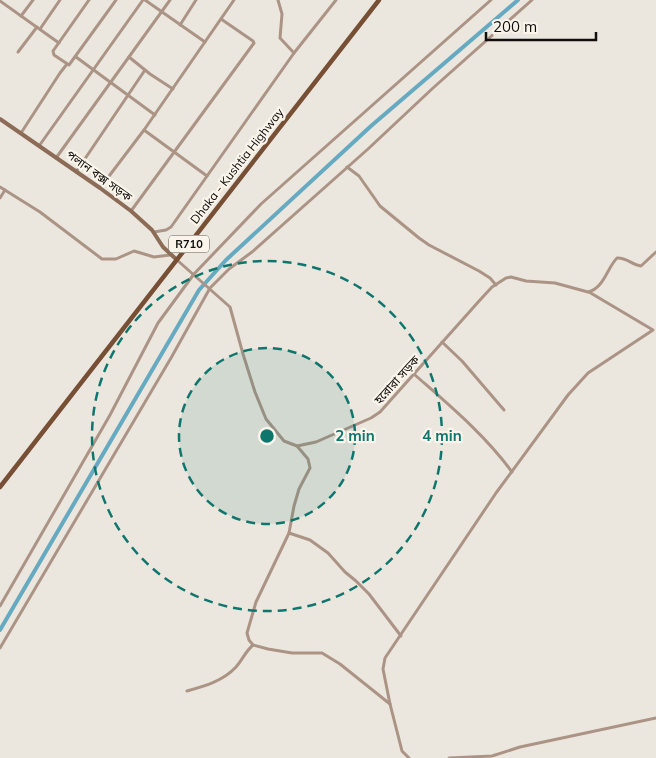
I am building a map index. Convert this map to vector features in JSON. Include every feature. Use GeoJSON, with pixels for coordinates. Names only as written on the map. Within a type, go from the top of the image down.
{"type":"FeatureCollection","features":[{"type":"Feature","properties":{"kind":"main road","name":"Dhaka - Kushtia Highway"},"geometry":{"type":"LineString","coordinates":[[0,487],[379,0]]}},
{"type":"Feature","properties":{"kind":"main road","name":"পলান বক্স সড়ক"},"geometry":{"type":"LineString","coordinates":[[0,119],[131,211],[154,232],[163,248],[176,260]]}},
{"type":"Feature","properties":{"kind":"street"},"geometry":{"type":"LineString","coordinates":[[21,16],[33,0]]}},
{"type":"Feature","properties":{"kind":"street"},"geometry":{"type":"LineString","coordinates":[[18,52],[60,0]]}},
{"type":"Feature","properties":{"kind":"street"},"geometry":{"type":"LineString","coordinates":[[68,64],[53,54],[89,0]]}},
{"type":"Feature","properties":{"kind":"street"},"geometry":{"type":"LineString","coordinates":[[20,133],[60,73],[68,64],[71,64],[116,0]]}},
{"type":"Feature","properties":{"kind":"street"},"geometry":{"type":"LineString","coordinates":[[39,146],[144,0],[205,42]]}},
{"type":"Feature","properties":{"kind":"street"},"geometry":{"type":"LineString","coordinates":[[56,158],[170,0]]}},
{"type":"Feature","properties":{"kind":"street"},"geometry":{"type":"LineString","coordinates":[[180,25],[196,0]]}},
{"type":"Feature","properties":{"kind":"street"},"geometry":{"type":"LineString","coordinates":[[100,188],[155,115],[234,0]]}},
{"type":"Feature","properties":{"kind":"street"},"geometry":{"type":"LineString","coordinates":[[278,0],[282,14],[280,38],[294,53]]}},
{"type":"Feature","properties":{"kind":"street"},"geometry":{"type":"LineString","coordinates":[[154,232],[169,229],[294,53],[336,0]]}},
{"type":"Feature","properties":{"kind":"street"},"geometry":{"type":"LineString","coordinates":[[0,606],[110,415],[158,322],[194,274],[261,204],[491,0]]}},
{"type":"Feature","properties":{"kind":"street"},"geometry":{"type":"LineString","coordinates":[[0,648],[166,367],[209,287],[228,269],[252,252],[532,0]]}},
{"type":"Feature","properties":{"kind":"street"},"geometry":{"type":"LineString","coordinates":[[0,1],[59,43]]}},
{"type":"Feature","properties":{"kind":"street"},"geometry":{"type":"LineString","coordinates":[[131,211],[254,43],[221,19]]}},
{"type":"Feature","properties":{"kind":"street"},"geometry":{"type":"LineString","coordinates":[[76,57],[155,115]]}},
{"type":"Feature","properties":{"kind":"street"},"geometry":{"type":"LineString","coordinates":[[129,57],[173,89]]}},
{"type":"Feature","properties":{"kind":"street"},"geometry":{"type":"LineString","coordinates":[[76,172],[145,70]]}},
{"type":"Feature","properties":{"kind":"street"},"geometry":{"type":"LineString","coordinates":[[144,130],[207,176]]}},
{"type":"Feature","properties":{"kind":"street"},"geometry":{"type":"LineString","coordinates":[[347,167],[359,176],[380,206],[420,238],[429,245],[490,278],[496,285],[511,278],[555,283],[588,292],[653,330],[588,373],[568,395],[435,582],[383,662],[390,704],[402,751],[409,758]]}},
{"type":"Feature","properties":{"kind":"street"},"geometry":{"type":"LineString","coordinates":[[0,187],[40,212],[102,259],[116,259],[134,251],[154,257],[170,255]]}},
{"type":"Feature","properties":{"kind":"street"},"geometry":{"type":"LineString","coordinates":[[0,198],[5,190]]}},
{"type":"Feature","properties":{"kind":"street"},"geometry":{"type":"LineString","coordinates":[[588,292],[594,291],[617,258],[625,259],[641,266],[656,252]]}},
{"type":"Feature","properties":{"kind":"street"},"geometry":{"type":"LineString","coordinates":[[176,260],[230,307],[242,354],[266,419],[284,441],[297,446],[308,459],[310,465],[299,489],[289,533],[256,602],[247,633],[249,640],[253,645],[260,648],[292,653],[322,653],[340,664],[390,704]]}},
{"type":"Feature","properties":{"kind":"street","name":"হরোরা সড়ক"},"geometry":{"type":"LineString","coordinates":[[297,446],[316,442],[371,418],[389,404],[465,316],[496,285]]}},
{"type":"Feature","properties":{"kind":"street"},"geometry":{"type":"LineString","coordinates":[[442,342],[462,361],[504,410]]}},
{"type":"Feature","properties":{"kind":"street"},"geometry":{"type":"LineString","coordinates":[[415,375],[469,423],[487,444],[498,453],[512,472]]}},
{"type":"Feature","properties":{"kind":"street"},"geometry":{"type":"LineString","coordinates":[[289,533],[310,540],[328,553],[345,572],[370,594],[401,636]]}},
{"type":"Feature","properties":{"kind":"street"},"geometry":{"type":"LineString","coordinates":[[187,691],[215,682],[226,675],[237,666],[245,652],[253,645]]}},
{"type":"Feature","properties":{"kind":"street"},"geometry":{"type":"LineString","coordinates":[[449,758],[492,756],[520,747],[656,718]]}},
{"type":"Feature","properties":{"kind":"waterway"},"geometry":{"type":"LineString","coordinates":[[0,630],[199,290],[226,260],[371,126],[518,0]]}}]}
